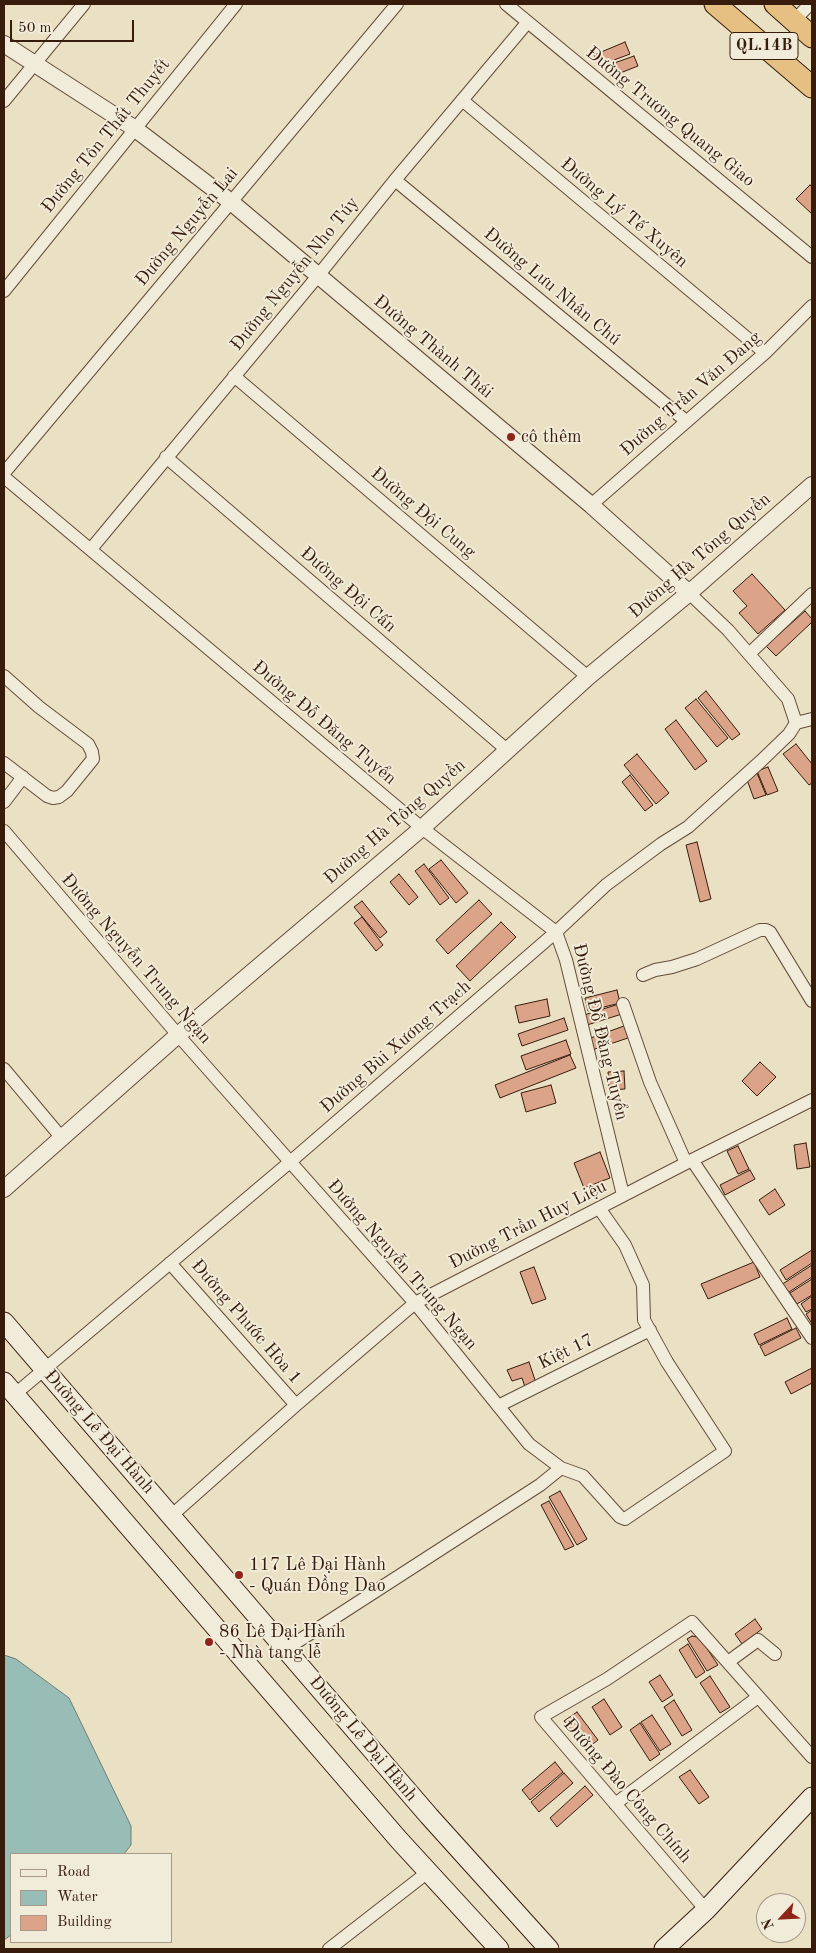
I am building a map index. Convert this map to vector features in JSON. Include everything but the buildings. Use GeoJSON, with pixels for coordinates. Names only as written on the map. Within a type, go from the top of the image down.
{"type":"FeatureCollection","features":[{"type":"Feature","properties":{"kind":"highway","name":"QL.14B"},"geometry":{"type":"LineString","coordinates":[[715,4],[812,87]]}},
{"type":"Feature","properties":{"kind":"highway","name":"QL.14B"},"geometry":{"type":"LineString","coordinates":[[775,4],[812,37]]}},
{"type":"Feature","properties":{"kind":"main road","name":"Đường Lê Đại Hành"},"geometry":{"type":"LineString","coordinates":[[4,1322],[429,1816],[549,1949]]}},
{"type":"Feature","properties":{"kind":"main road"},"geometry":{"type":"LineString","coordinates":[[9,1389],[428,1872],[499,1949]]}},
{"type":"Feature","properties":{"kind":"main road"},"geometry":{"type":"LineString","coordinates":[[664,1949],[706,1910],[812,1797]]}},
{"type":"Feature","properties":{"kind":"street"},"geometry":{"type":"LineString","coordinates":[[4,102],[84,4]]}},
{"type":"Feature","properties":{"kind":"street","name":"Đường Tôn Thất Thuyết"},"geometry":{"type":"LineString","coordinates":[[4,291],[236,4]]}},
{"type":"Feature","properties":{"kind":"street","name":"Đường Nguyễn Lai"},"geometry":{"type":"LineString","coordinates":[[4,472],[397,4]]}},
{"type":"Feature","properties":{"kind":"street","name":"Đường Trương Quang Giao"},"geometry":{"type":"LineString","coordinates":[[506,4],[812,257]]}},
{"type":"Feature","properties":{"kind":"street"},"geometry":{"type":"LineString","coordinates":[[794,21],[810,4]]}},
{"type":"Feature","properties":{"kind":"street","name":"Đường Nguyễn Nho Túy"},"geometry":{"type":"LineString","coordinates":[[91,549],[527,23]]}},
{"type":"Feature","properties":{"kind":"street","name":"Đường Thành Thái"},"geometry":{"type":"LineString","coordinates":[[4,44],[134,128],[231,202],[317,277],[591,505],[728,630],[788,699],[796,724]]}},
{"type":"Feature","properties":{"kind":"street","name":"Đường Lý Tế Xuyên"},"geometry":{"type":"LineString","coordinates":[[462,100],[765,353]]}},
{"type":"Feature","properties":{"kind":"street","name":"Đường Lưu Nhân Chú"},"geometry":{"type":"LineString","coordinates":[[395,180],[686,421]]}},
{"type":"Feature","properties":{"kind":"street","name":"Đường Trần Văn Đang"},"geometry":{"type":"LineString","coordinates":[[591,505],[765,353],[812,306]]}},
{"type":"Feature","properties":{"kind":"street","name":"Đường Đội Cung"},"geometry":{"type":"LineString","coordinates":[[234,376],[588,677]]}},
{"type":"Feature","properties":{"kind":"street","name":"Đường Đội Cấn"},"geometry":{"type":"LineString","coordinates":[[166,457],[507,750]]}},
{"type":"Feature","properties":{"kind":"street","name":"Đường Đỗ Đăng Tuyển"},"geometry":{"type":"LineString","coordinates":[[4,476],[422,828],[556,932],[566,960],[623,1196]]}},
{"type":"Feature","properties":{"kind":"street","name":"Đường Hà Tông Quyền"},"geometry":{"type":"LineString","coordinates":[[4,1189],[178,1035],[422,828],[588,677],[689,594],[812,485]]}},
{"type":"Feature","properties":{"kind":"street"},"geometry":{"type":"LineString","coordinates":[[749,654],[812,594]]}},
{"type":"Feature","properties":{"kind":"street"},"geometry":{"type":"LineString","coordinates":[[4,676],[39,707],[88,744],[93,759],[67,791],[59,797],[53,798],[47,796],[4,763]]}},
{"type":"Feature","properties":{"kind":"street"},"geometry":{"type":"LineString","coordinates":[[796,724],[812,719]]}},
{"type":"Feature","properties":{"kind":"street","name":"Đường Bùi Xương Trạch"},"geometry":{"type":"LineString","coordinates":[[9,1389],[44,1369],[290,1162],[556,932],[606,885],[661,844],[688,827],[761,761],[789,734],[796,724]]}},
{"type":"Feature","properties":{"kind":"street"},"geometry":{"type":"LineString","coordinates":[[4,802],[22,777]]}},
{"type":"Feature","properties":{"kind":"street","name":"Đường Nguyễn Trung Ngạn"},"geometry":{"type":"LineString","coordinates":[[4,832],[178,1035],[415,1303],[529,1444],[561,1468],[583,1476],[620,1517],[625,1519],[725,1451],[667,1362],[650,1330]]}},
{"type":"Feature","properties":{"kind":"street"},"geometry":{"type":"LineString","coordinates":[[643,975],[697,959],[760,930],[766,930],[770,932],[812,1001]]}},
{"type":"Feature","properties":{"kind":"street"},"geometry":{"type":"LineString","coordinates":[[623,1004],[650,1082],[689,1162],[812,1338]]}},
{"type":"Feature","properties":{"kind":"street"},"geometry":{"type":"LineString","coordinates":[[4,1069],[61,1137]]}},
{"type":"Feature","properties":{"kind":"street","name":"Đường Trần Huy Liệu"},"geometry":{"type":"LineString","coordinates":[[172,1516],[296,1405],[415,1303],[812,1100]]}},
{"type":"Feature","properties":{"kind":"street"},"geometry":{"type":"LineString","coordinates":[[599,1208],[626,1245],[644,1285],[644,1320],[650,1330]]}},
{"type":"Feature","properties":{"kind":"street","name":"Đường Phước Hòa 1"},"geometry":{"type":"LineString","coordinates":[[170,1263],[296,1405]]}},
{"type":"Feature","properties":{"kind":"street","name":"Kiệt 17"},"geometry":{"type":"LineString","coordinates":[[498,1406],[650,1330]]}},
{"type":"Feature","properties":{"kind":"street"},"geometry":{"type":"LineString","coordinates":[[286,1649],[540,1485],[561,1468]]}},
{"type":"Feature","properties":{"kind":"street","name":"Đường Đào Công Chính"},"geometry":{"type":"LineString","coordinates":[[706,1910],[541,1717],[607,1679],[692,1622],[812,1758]]}},
{"type":"Feature","properties":{"kind":"street"},"geometry":{"type":"LineString","coordinates":[[728,1662],[758,1640],[775,1654]]}},
{"type":"Feature","properties":{"kind":"street"},"geometry":{"type":"LineString","coordinates":[[615,1804],[758,1697]]}},
{"type":"Feature","properties":{"kind":"street"},"geometry":{"type":"LineString","coordinates":[[329,1949],[428,1872]]}},
{"type":"Feature","properties":{"kind":"water"},"geometry":{"type":"Polygon","coordinates":[[[4,1655],[16,1659],[69,1698],[131,1826],[131,1845],[125,1853],[10,1853],[10,1936],[4,1940],[4,1655]]]}},
{"type":"Feature","properties":{"kind":"place","name":"cô thêm"},"geometry":{"type":"Point","coordinates":[511,437]}},
{"type":"Feature","properties":{"kind":"place","name":"117 Lê Đại Hành - Quán Đồng Dao"},"geometry":{"type":"Point","coordinates":[239,1575]}},
{"type":"Feature","properties":{"kind":"place","name":"86 Lê Đại Hành - Nhà tang lễ"},"geometry":{"type":"Point","coordinates":[209,1642]}}]}
